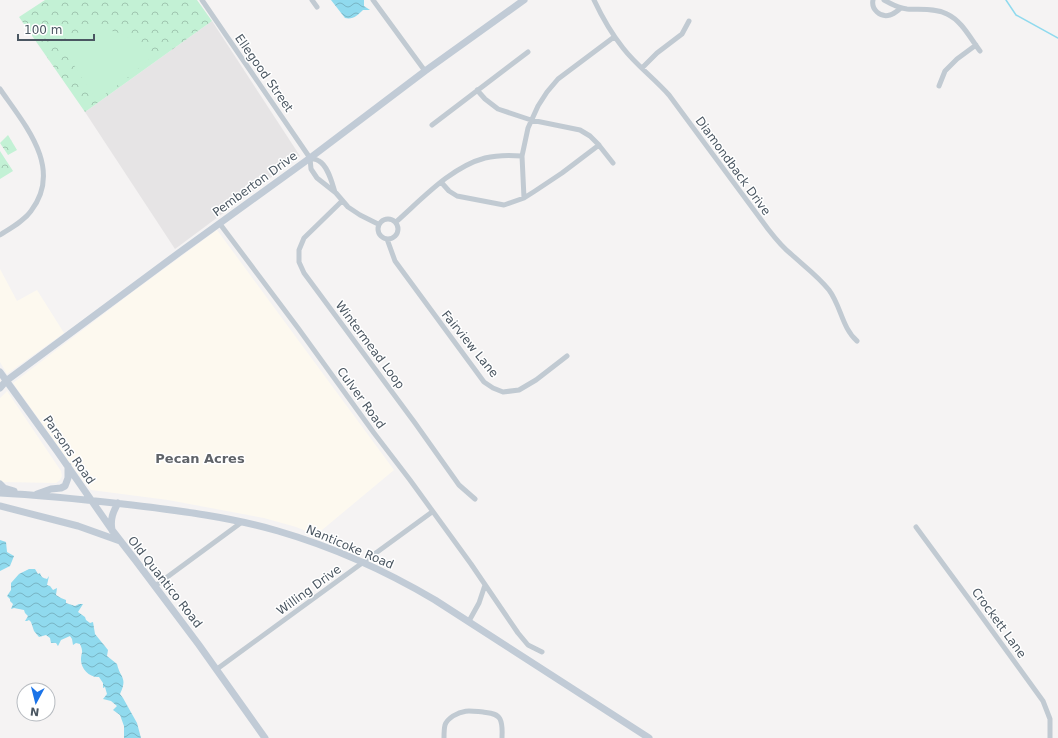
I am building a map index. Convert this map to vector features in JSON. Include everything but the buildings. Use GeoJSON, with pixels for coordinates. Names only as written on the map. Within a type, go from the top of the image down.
{"type":"FeatureCollection","features":[{"type":"Feature","properties":{"kind":"street","name":"Ellegood Street"},"geometry":{"type":"LineString","coordinates":[[202,0],[310,158]]}},
{"type":"Feature","properties":{"kind":"street"},"geometry":{"type":"LineString","coordinates":[[312,0],[317,6]]}},
{"type":"Feature","properties":{"kind":"street"},"geometry":{"type":"LineString","coordinates":[[373,0],[425,71]]}},
{"type":"Feature","properties":{"kind":"street","name":"Pemberton Drive"},"geometry":{"type":"LineString","coordinates":[[0,388],[6,381],[310,158],[425,71],[524,0]]}},
{"type":"Feature","properties":{"kind":"street","name":"Diamondback Drive"},"geometry":{"type":"LineString","coordinates":[[594,0],[602,18],[614,37],[629,55],[669,95],[774,237],[791,255],[816,275],[830,292],[838,304],[849,332],[857,341]]}},
{"type":"Feature","properties":{"kind":"street"},"geometry":{"type":"LineString","coordinates":[[872,0],[872,5],[875,11],[880,15],[888,16],[901,8]]}},
{"type":"Feature","properties":{"kind":"street"},"geometry":{"type":"LineString","coordinates":[[884,0],[901,8],[930,10],[947,14],[960,24],[980,51]]}},
{"type":"Feature","properties":{"kind":"street"},"geometry":{"type":"LineString","coordinates":[[642,68],[657,53],[682,34],[689,21]]}},
{"type":"Feature","properties":{"kind":"street"},"geometry":{"type":"LineString","coordinates":[[524,198],[522,156],[531,120],[542,99],[558,79],[614,37]]}},
{"type":"Feature","properties":{"kind":"street"},"geometry":{"type":"LineString","coordinates":[[939,86],[944,71],[956,59],[976,45]]}},
{"type":"Feature","properties":{"kind":"street"},"geometry":{"type":"LineString","coordinates":[[432,124],[528,52]]}},
{"type":"Feature","properties":{"kind":"street"},"geometry":{"type":"LineString","coordinates":[[0,89],[31,135],[42,157],[45,173],[39,198],[31,211],[22,220],[0,235]]}},
{"type":"Feature","properties":{"kind":"street"},"geometry":{"type":"LineString","coordinates":[[477,90],[485,99],[498,109],[531,120],[580,130],[590,136],[613,163]]}},
{"type":"Feature","properties":{"kind":"street"},"geometry":{"type":"LineString","coordinates":[[441,182],[449,191],[457,196],[504,205],[524,198],[562,173],[599,145]]}},
{"type":"Feature","properties":{"kind":"street"},"geometry":{"type":"LineString","coordinates":[[396,222],[441,182],[456,171],[477,160],[499,156],[522,156]]}},
{"type":"Feature","properties":{"kind":"street"},"geometry":{"type":"LineString","coordinates":[[336,193],[315,176],[311,169],[310,158],[320,161],[324,166],[336,193],[348,207],[378,224]]}},
{"type":"Feature","properties":{"kind":"street","name":"Wintermead Loop"},"geometry":{"type":"LineString","coordinates":[[342,201],[304,238],[299,250],[299,262],[304,273],[459,485],[475,500]]}},
{"type":"Feature","properties":{"kind":"street"},"geometry":{"type":"LineString","coordinates":[[386,218],[390,218],[396,222],[398,225],[398,230],[394,238],[382,238],[377,230],[378,224],[386,218]]}},
{"type":"Feature","properties":{"kind":"street","name":"Culver Road"},"geometry":{"type":"LineString","coordinates":[[220,224],[410,480],[518,633],[528,645],[542,652]]}},
{"type":"Feature","properties":{"kind":"street","name":"Fairview Lane"},"geometry":{"type":"LineString","coordinates":[[387,239],[395,261],[484,382],[493,388],[504,392],[519,390],[536,380],[568,356]]}},
{"type":"Feature","properties":{"kind":"street","name":"Parsons Road"},"geometry":{"type":"LineString","coordinates":[[0,372],[120,541]]}},
{"type":"Feature","properties":{"kind":"street"},"geometry":{"type":"LineString","coordinates":[[34,495],[65,486],[67,481],[68,466]]}},
{"type":"Feature","properties":{"kind":"street"},"geometry":{"type":"LineString","coordinates":[[0,484],[4,488],[20,494]]}},
{"type":"Feature","properties":{"kind":"street","name":"Nanticoke Road"},"geometry":{"type":"LineString","coordinates":[[0,493],[91,500],[195,513],[278,531],[334,550],[411,586],[435,600],[649,738]]}},
{"type":"Feature","properties":{"kind":"street"},"geometry":{"type":"LineString","coordinates":[[112,530],[112,517],[118,503]]}},
{"type":"Feature","properties":{"kind":"street","name":"Old Quantico Road"},"geometry":{"type":"LineString","coordinates":[[0,506],[78,526],[120,541],[155,586],[265,738]]}},
{"type":"Feature","properties":{"kind":"street","name":"Willing Drive"},"geometry":{"type":"LineString","coordinates":[[216,670],[432,512]]}},
{"type":"Feature","properties":{"kind":"street"},"geometry":{"type":"LineString","coordinates":[[155,586],[242,522]]}},
{"type":"Feature","properties":{"kind":"street","name":"Crockett Lane"},"geometry":{"type":"LineString","coordinates":[[916,527],[1043,701],[1050,718],[1050,738]]}},
{"type":"Feature","properties":{"kind":"street"},"geometry":{"type":"LineString","coordinates":[[469,621],[479,603],[485,585]]}},
{"type":"Feature","properties":{"kind":"street"},"geometry":{"type":"LineString","coordinates":[[444,738],[445,725],[447,722],[462,711],[471,710],[496,715],[500,719],[502,738]]}},
{"type":"Feature","properties":{"kind":"shaded area"},"geometry":{"type":"Polygon","coordinates":[[[212,21],[300,156],[175,249],[85,112],[212,21]]]}},
{"type":"Feature","properties":{"kind":"shaded area"},"geometry":{"type":"Polygon","coordinates":[[[217,230],[394,470],[316,535],[296,527],[264,518],[168,500],[91,490],[13,383],[217,230]]]}},
{"type":"Feature","properties":{"kind":"shaded area"},"geometry":{"type":"Polygon","coordinates":[[[0,269],[17,301],[37,290],[64,333],[7,374],[0,362],[0,269]]]}},
{"type":"Feature","properties":{"kind":"shaded area"},"geometry":{"type":"Polygon","coordinates":[[[7,391],[61,471],[62,476],[56,483],[0,482],[0,398],[7,391]]]}},
{"type":"Feature","properties":{"kind":"green space"},"geometry":{"type":"Polygon","coordinates":[[[45,0],[197,0],[212,21],[85,112],[19,17],[45,0]]]}},
{"type":"Feature","properties":{"kind":"green space"},"geometry":{"type":"Polygon","coordinates":[[[90,29],[109,30],[124,35],[138,44],[151,58],[100,98],[95,97],[60,42],[77,33],[90,29]]]}},
{"type":"Feature","properties":{"kind":"green space"},"geometry":{"type":"Polygon","coordinates":[[[8,135],[17,150],[8,155],[0,143],[8,135]]]}},
{"type":"Feature","properties":{"kind":"green space"},"geometry":{"type":"Polygon","coordinates":[[[0,151],[13,171],[0,179],[0,151]]]}},
{"type":"Feature","properties":{"kind":"water"},"geometry":{"type":"Polygon","coordinates":[[[331,0],[364,0],[364,6],[370,10],[363,10],[353,18],[345,18],[331,0]]]}},
{"type":"Feature","properties":{"kind":"water"},"geometry":{"type":"Polygon","coordinates":[[[0,540],[6,542],[7,552],[14,556],[10,566],[0,571],[0,540]]]}},
{"type":"Feature","properties":{"kind":"water"},"geometry":{"type":"Polygon","coordinates":[[[29,569],[35,569],[38,574],[40,573],[44,578],[47,579],[49,576],[47,585],[53,590],[57,588],[56,595],[66,600],[66,603],[75,606],[83,604],[78,612],[90,623],[93,622],[95,634],[108,650],[107,656],[117,664],[123,678],[120,694],[137,723],[141,738],[124,738],[124,726],[120,715],[113,710],[117,706],[111,701],[103,699],[107,694],[99,677],[92,676],[84,670],[81,663],[82,651],[80,644],[76,643],[73,645],[70,636],[61,640],[58,646],[56,643],[51,643],[50,638],[46,635],[39,637],[34,631],[31,622],[29,620],[25,621],[28,616],[24,610],[14,608],[11,609],[13,604],[7,596],[11,590],[11,583],[19,574],[29,569]]]}},
{"type":"Feature","properties":{"kind":"waterway"},"geometry":{"type":"LineString","coordinates":[[1006,0],[1016,15],[1058,38]]}},
{"type":"Feature","properties":{"kind":"district","name":"Pecan Acres"},"geometry":{"type":"Point","coordinates":[200,458]}}]}
